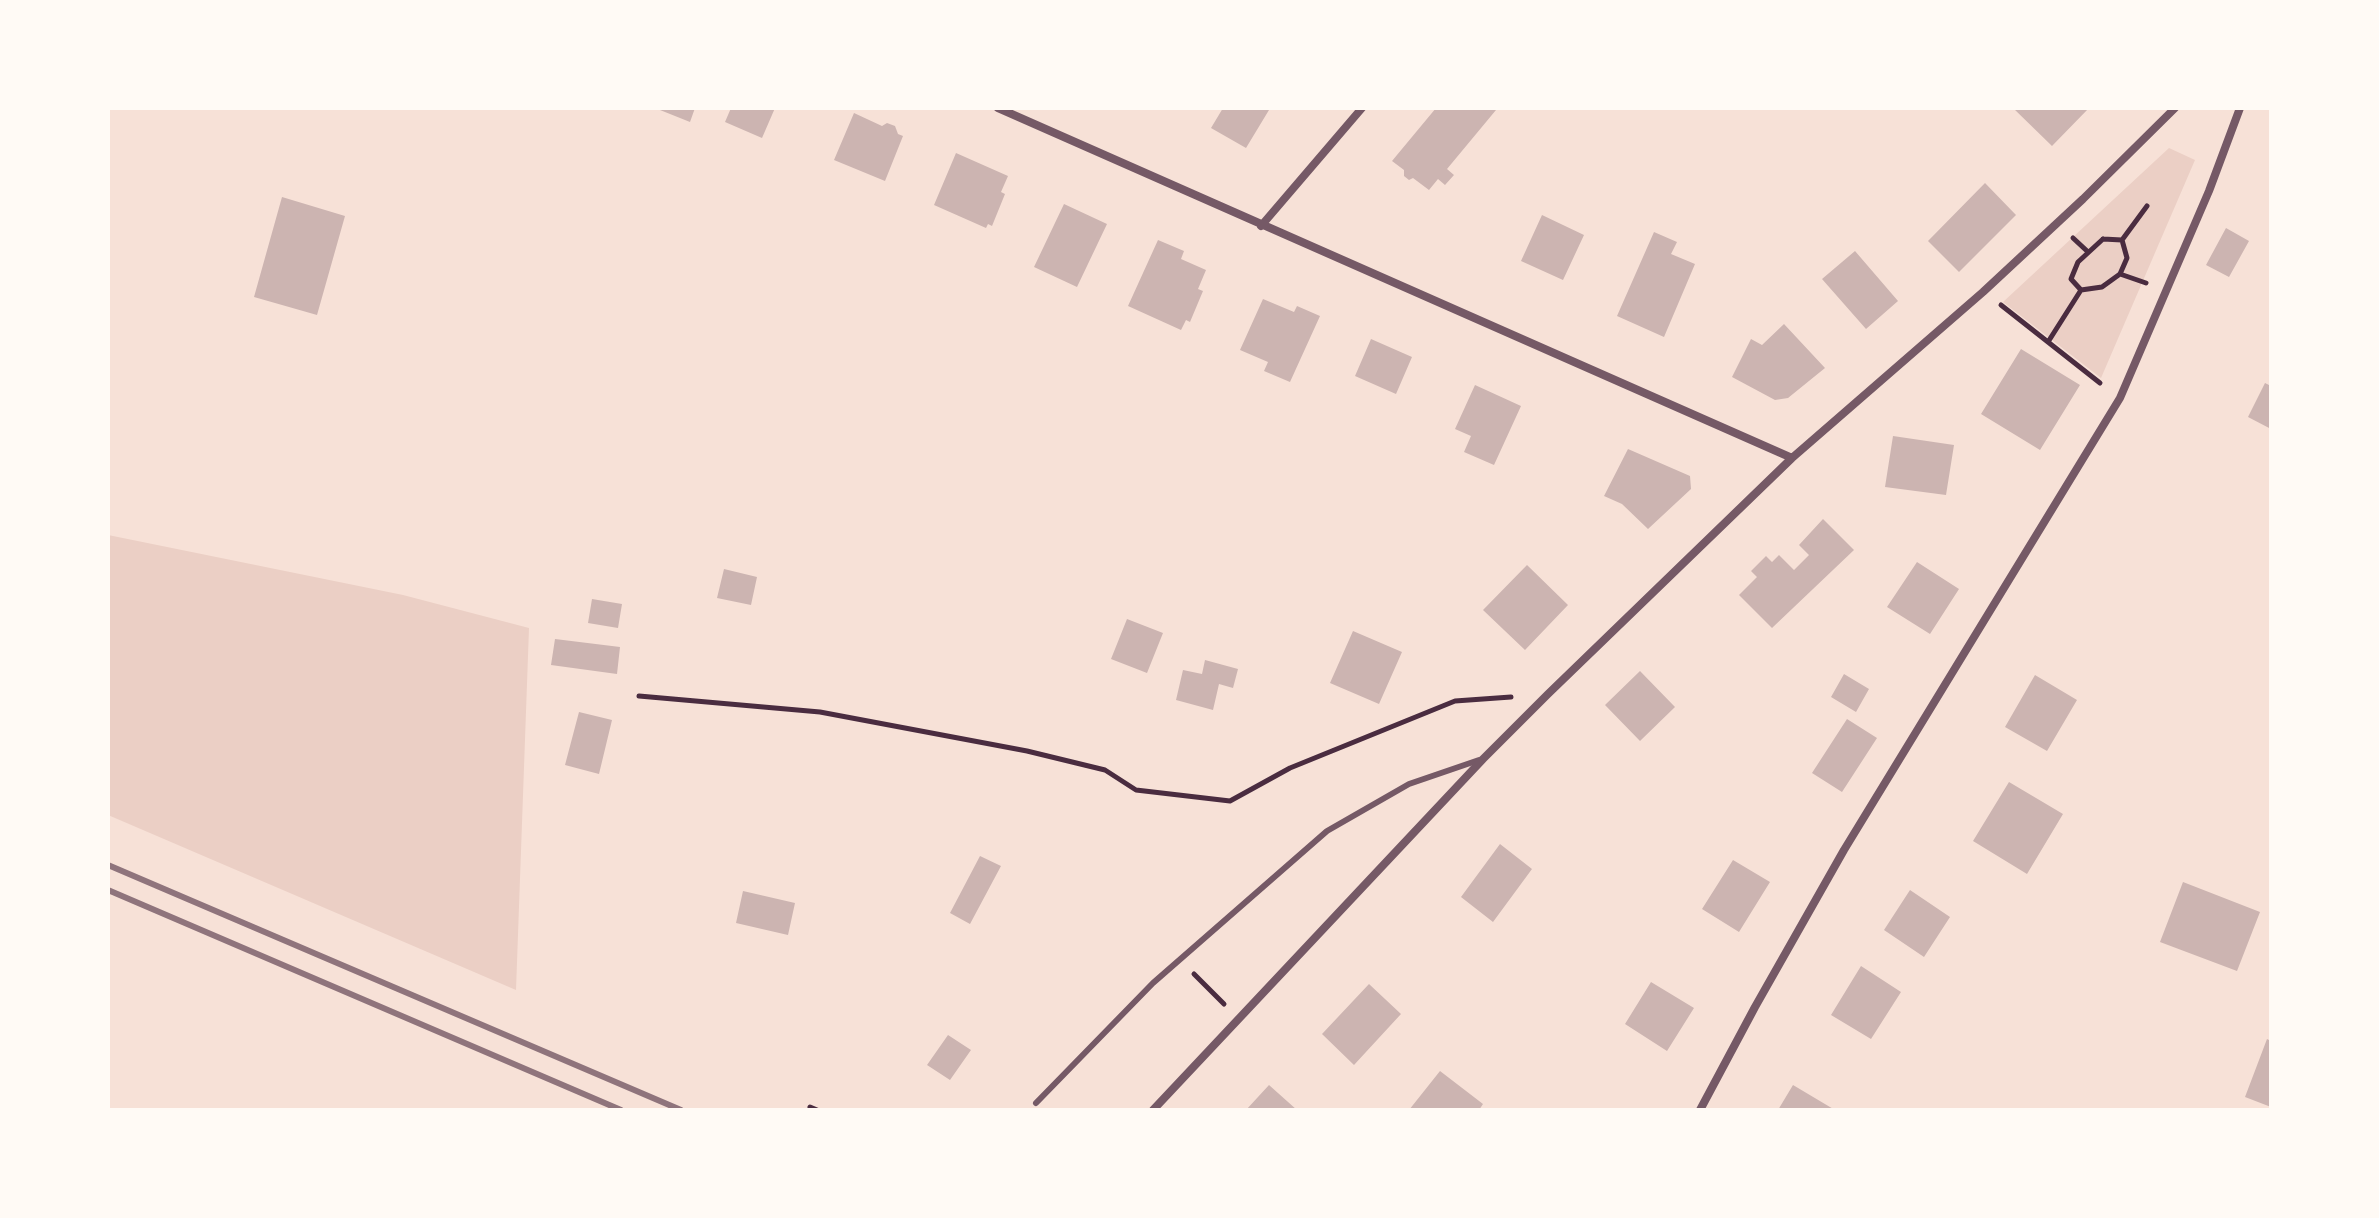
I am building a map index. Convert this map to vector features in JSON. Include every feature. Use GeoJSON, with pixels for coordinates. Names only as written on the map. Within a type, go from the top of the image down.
{"type":"FeatureCollection","features":[{"type":"Feature","properties":{"kind":"street"},"geometry":{"type":"LineString","coordinates":[[998,108],[1792,458]]}},
{"type":"Feature","properties":{"kind":"street"},"geometry":{"type":"LineString","coordinates":[[1261,226],[1362,108]]}},
{"type":"Feature","properties":{"kind":"street"},"geometry":{"type":"LineString","coordinates":[[1153,1110],[1548,694],[1792,458],[1983,292],[2175,108]]}},
{"type":"Feature","properties":{"kind":"street"},"geometry":{"type":"LineString","coordinates":[[1700,1110],[1844,850],[2120,398],[2209,191],[2240,108]]}},
{"type":"Feature","properties":{"kind":"lane"},"geometry":{"type":"LineString","coordinates":[[1036,1103],[1153,983],[1327,831],[1409,784],[1483,759]]}},
{"type":"Feature","properties":{"kind":"path"},"geometry":{"type":"LineString","coordinates":[[2122,240],[2147,206]]}},
{"type":"Feature","properties":{"kind":"path"},"geometry":{"type":"LineString","coordinates":[[2081,290],[2071,279],[2078,262],[2103,239],[2122,240]]}},
{"type":"Feature","properties":{"kind":"path"},"geometry":{"type":"LineString","coordinates":[[2048,342],[2081,290],[2102,287],[2120,274],[2127,258],[2122,240]]}},
{"type":"Feature","properties":{"kind":"path"},"geometry":{"type":"LineString","coordinates":[[1983,292],[2120,398]]}},
{"type":"Feature","properties":{"kind":"path"},"geometry":{"type":"LineString","coordinates":[[639,696],[820,712],[1040,754],[1105,770],[1136,790],[1230,801],[1290,768],[1455,701],[1548,694]]}},
{"type":"Feature","properties":{"kind":"path"},"geometry":{"type":"LineString","coordinates":[[1180,959],[1239,1019]]}},
{"type":"Feature","properties":{"kind":"shaded area"},"geometry":{"type":"Polygon","coordinates":[[[2169,148],[2195,160],[2101,378],[2003,302],[2169,148]]]}},
{"type":"Feature","properties":{"kind":"shaded area"},"geometry":{"type":"Polygon","coordinates":[[[108,535],[403,595],[529,628],[516,990],[108,815],[108,535]]]}},
{"type":"Feature","properties":{"kind":"building"},"geometry":{"type":"Polygon","coordinates":[[[655,108],[695,108],[690,122],[655,108]]]}},
{"type":"Feature","properties":{"kind":"building"},"geometry":{"type":"Polygon","coordinates":[[[731,108],[775,108],[762,138],[725,122],[731,108]]]}},
{"type":"Feature","properties":{"kind":"building"},"geometry":{"type":"Polygon","coordinates":[[[1223,108],[1269,110],[1246,148],[1211,128],[1223,108]]]}},
{"type":"Feature","properties":{"kind":"building"},"geometry":{"type":"Polygon","coordinates":[[[1436,108],[1496,110],[1447,169],[1454,175],[1445,185],[1438,179],[1429,190],[1413,178],[1409,180],[1404,176],[1404,170],[1392,161],[1436,108]]]}},
{"type":"Feature","properties":{"kind":"building"},"geometry":{"type":"Polygon","coordinates":[[[2013,108],[2089,108],[2052,146],[2013,108]]]}},
{"type":"Feature","properties":{"kind":"building"},"geometry":{"type":"Polygon","coordinates":[[[854,113],[882,126],[887,123],[895,126],[898,134],[903,136],[885,181],[834,160],[854,113]]]}},
{"type":"Feature","properties":{"kind":"building"},"geometry":{"type":"Polygon","coordinates":[[[956,153],[1008,176],[1001,192],[1005,194],[992,226],[988,224],[986,228],[934,205],[956,153]]]}},
{"type":"Feature","properties":{"kind":"building"},"geometry":{"type":"Polygon","coordinates":[[[1985,183],[2016,215],[1959,272],[1928,241],[1985,183]]]}},
{"type":"Feature","properties":{"kind":"building"},"geometry":{"type":"Polygon","coordinates":[[[282,197],[345,216],[317,315],[254,297],[282,197]]]}},
{"type":"Feature","properties":{"kind":"building"},"geometry":{"type":"Polygon","coordinates":[[[1064,204],[1107,224],[1077,287],[1034,267],[1064,204]]]}},
{"type":"Feature","properties":{"kind":"building"},"geometry":{"type":"Polygon","coordinates":[[[1542,215],[1584,235],[1563,280],[1521,261],[1542,215]]]}},
{"type":"Feature","properties":{"kind":"building"},"geometry":{"type":"Polygon","coordinates":[[[2226,228],[2249,241],[2229,277],[2206,265],[2226,228]]]}},
{"type":"Feature","properties":{"kind":"building"},"geometry":{"type":"Polygon","coordinates":[[[1654,232],[1677,242],[1671,254],[1695,264],[1664,337],[1617,316],[1654,232]]]}},
{"type":"Feature","properties":{"kind":"building"},"geometry":{"type":"Polygon","coordinates":[[[1158,240],[1184,251],[1181,259],[1206,270],[1198,289],[1203,291],[1190,322],[1186,320],[1181,330],[1128,306],[1158,240]]]}},
{"type":"Feature","properties":{"kind":"building"},"geometry":{"type":"Polygon","coordinates":[[[1855,251],[1898,301],[1866,329],[1822,279],[1855,251]]]}},
{"type":"Feature","properties":{"kind":"building"},"geometry":{"type":"Polygon","coordinates":[[[1263,299],[1294,312],[1297,306],[1320,316],[1290,382],[1264,371],[1268,362],[1240,350],[1263,299]]]}},
{"type":"Feature","properties":{"kind":"building"},"geometry":{"type":"Polygon","coordinates":[[[1784,324],[1825,368],[1788,398],[1775,400],[1732,377],[1751,339],[1762,345],[1784,324]]]}},
{"type":"Feature","properties":{"kind":"building"},"geometry":{"type":"Polygon","coordinates":[[[1371,339],[1412,357],[1396,394],[1355,376],[1371,339]]]}},
{"type":"Feature","properties":{"kind":"building"},"geometry":{"type":"Polygon","coordinates":[[[2021,349],[2080,385],[2040,450],[1981,414],[2021,349]]]}},
{"type":"Feature","properties":{"kind":"building"},"geometry":{"type":"Polygon","coordinates":[[[2265,383],[2271,386],[2271,429],[2248,417],[2265,383]]]}},
{"type":"Feature","properties":{"kind":"building"},"geometry":{"type":"Polygon","coordinates":[[[1475,385],[1521,406],[1494,465],[1464,452],[1471,436],[1455,429],[1475,385]]]}},
{"type":"Feature","properties":{"kind":"building"},"geometry":{"type":"Polygon","coordinates":[[[1893,436],[1954,445],[1946,495],[1885,487],[1893,436]]]}},
{"type":"Feature","properties":{"kind":"building"},"geometry":{"type":"Polygon","coordinates":[[[1628,449],[1690,476],[1691,489],[1648,529],[1622,504],[1604,496],[1628,449]]]}},
{"type":"Feature","properties":{"kind":"building"},"geometry":{"type":"Polygon","coordinates":[[[1823,519],[1854,550],[1772,628],[1739,595],[1757,577],[1751,571],[1766,556],[1772,562],[1779,555],[1794,570],[1809,555],[1799,545],[1823,519]]]}},
{"type":"Feature","properties":{"kind":"building"},"geometry":{"type":"Polygon","coordinates":[[[1917,562],[1959,589],[1930,634],[1887,607],[1917,562]]]}},
{"type":"Feature","properties":{"kind":"building"},"geometry":{"type":"Polygon","coordinates":[[[1527,565],[1568,605],[1525,650],[1483,610],[1527,565]]]}},
{"type":"Feature","properties":{"kind":"building"},"geometry":{"type":"Polygon","coordinates":[[[724,569],[757,577],[751,605],[717,598],[724,569]]]}},
{"type":"Feature","properties":{"kind":"building"},"geometry":{"type":"Polygon","coordinates":[[[592,599],[622,604],[618,628],[588,623],[592,599]]]}},
{"type":"Feature","properties":{"kind":"building"},"geometry":{"type":"Polygon","coordinates":[[[1127,619],[1163,633],[1147,673],[1111,659],[1127,619]]]}},
{"type":"Feature","properties":{"kind":"building"},"geometry":{"type":"Polygon","coordinates":[[[1353,631],[1402,652],[1379,704],[1330,683],[1353,631]]]}},
{"type":"Feature","properties":{"kind":"building"},"geometry":{"type":"Polygon","coordinates":[[[555,639],[620,647],[617,674],[551,665],[555,639]]]}},
{"type":"Feature","properties":{"kind":"building"},"geometry":{"type":"Polygon","coordinates":[[[1205,660],[1238,669],[1233,688],[1219,684],[1213,710],[1176,700],[1183,670],[1202,674],[1205,660]]]}},
{"type":"Feature","properties":{"kind":"building"},"geometry":{"type":"Polygon","coordinates":[[[1640,671],[1675,707],[1640,741],[1605,705],[1640,671]]]}},
{"type":"Feature","properties":{"kind":"building"},"geometry":{"type":"Polygon","coordinates":[[[1844,674],[1869,689],[1856,712],[1831,697],[1844,674]]]}},
{"type":"Feature","properties":{"kind":"building"},"geometry":{"type":"Polygon","coordinates":[[[2035,675],[2077,700],[2047,751],[2005,727],[2035,675]]]}},
{"type":"Feature","properties":{"kind":"building"},"geometry":{"type":"Polygon","coordinates":[[[579,712],[612,720],[599,774],[565,765],[579,712]]]}},
{"type":"Feature","properties":{"kind":"building"},"geometry":{"type":"Polygon","coordinates":[[[1847,719],[1877,738],[1842,792],[1812,773],[1847,719]]]}},
{"type":"Feature","properties":{"kind":"building"},"geometry":{"type":"Polygon","coordinates":[[[2009,782],[2063,814],[2027,874],[1973,841],[2009,782]]]}},
{"type":"Feature","properties":{"kind":"building"},"geometry":{"type":"Polygon","coordinates":[[[1500,844],[1532,869],[1493,922],[1461,897],[1500,844]]]}},
{"type":"Feature","properties":{"kind":"building"},"geometry":{"type":"Polygon","coordinates":[[[980,856],[1001,866],[970,924],[950,913],[980,856]]]}},
{"type":"Feature","properties":{"kind":"building"},"geometry":{"type":"Polygon","coordinates":[[[1733,860],[1770,882],[1739,932],[1702,909],[1733,860]]]}},
{"type":"Feature","properties":{"kind":"building"},"geometry":{"type":"Polygon","coordinates":[[[2183,882],[2260,912],[2237,971],[2160,942],[2183,882]]]}},
{"type":"Feature","properties":{"kind":"building"},"geometry":{"type":"Polygon","coordinates":[[[1910,890],[1950,917],[1924,957],[1884,930],[1910,890]]]}},
{"type":"Feature","properties":{"kind":"building"},"geometry":{"type":"Polygon","coordinates":[[[743,891],[795,903],[788,935],[736,923],[743,891]]]}},
{"type":"Feature","properties":{"kind":"building"},"geometry":{"type":"Polygon","coordinates":[[[1861,966],[1901,992],[1871,1039],[1831,1015],[1861,966]]]}},
{"type":"Feature","properties":{"kind":"building"},"geometry":{"type":"Polygon","coordinates":[[[1651,982],[1694,1008],[1667,1051],[1625,1024],[1651,982]]]}},
{"type":"Feature","properties":{"kind":"building"},"geometry":{"type":"Polygon","coordinates":[[[1369,984],[1401,1014],[1354,1065],[1322,1034],[1369,984]]]}},
{"type":"Feature","properties":{"kind":"building"},"geometry":{"type":"Polygon","coordinates":[[[948,1035],[971,1050],[950,1080],[927,1065],[948,1035]]]}},
{"type":"Feature","properties":{"kind":"building"},"geometry":{"type":"Polygon","coordinates":[[[2267,1039],[2271,1041],[2271,1107],[2245,1097],[2267,1039]]]}},
{"type":"Feature","properties":{"kind":"building"},"geometry":{"type":"Polygon","coordinates":[[[1440,1071],[1483,1104],[1479,1110],[1409,1110],[1440,1071]]]}},
{"type":"Feature","properties":{"kind":"building"},"geometry":{"type":"Polygon","coordinates":[[[1269,1085],[1297,1110],[1246,1110],[1269,1085]]]}},
{"type":"Feature","properties":{"kind":"building"},"geometry":{"type":"Polygon","coordinates":[[[1793,1085],[1835,1110],[1778,1110],[1793,1085]]]}},
{"type":"Feature","properties":{"kind":"railway"},"geometry":{"type":"LineString","coordinates":[[108,865],[681,1110]]}},
{"type":"Feature","properties":{"kind":"railway"},"geometry":{"type":"LineString","coordinates":[[108,890],[621,1110]]}}]}
